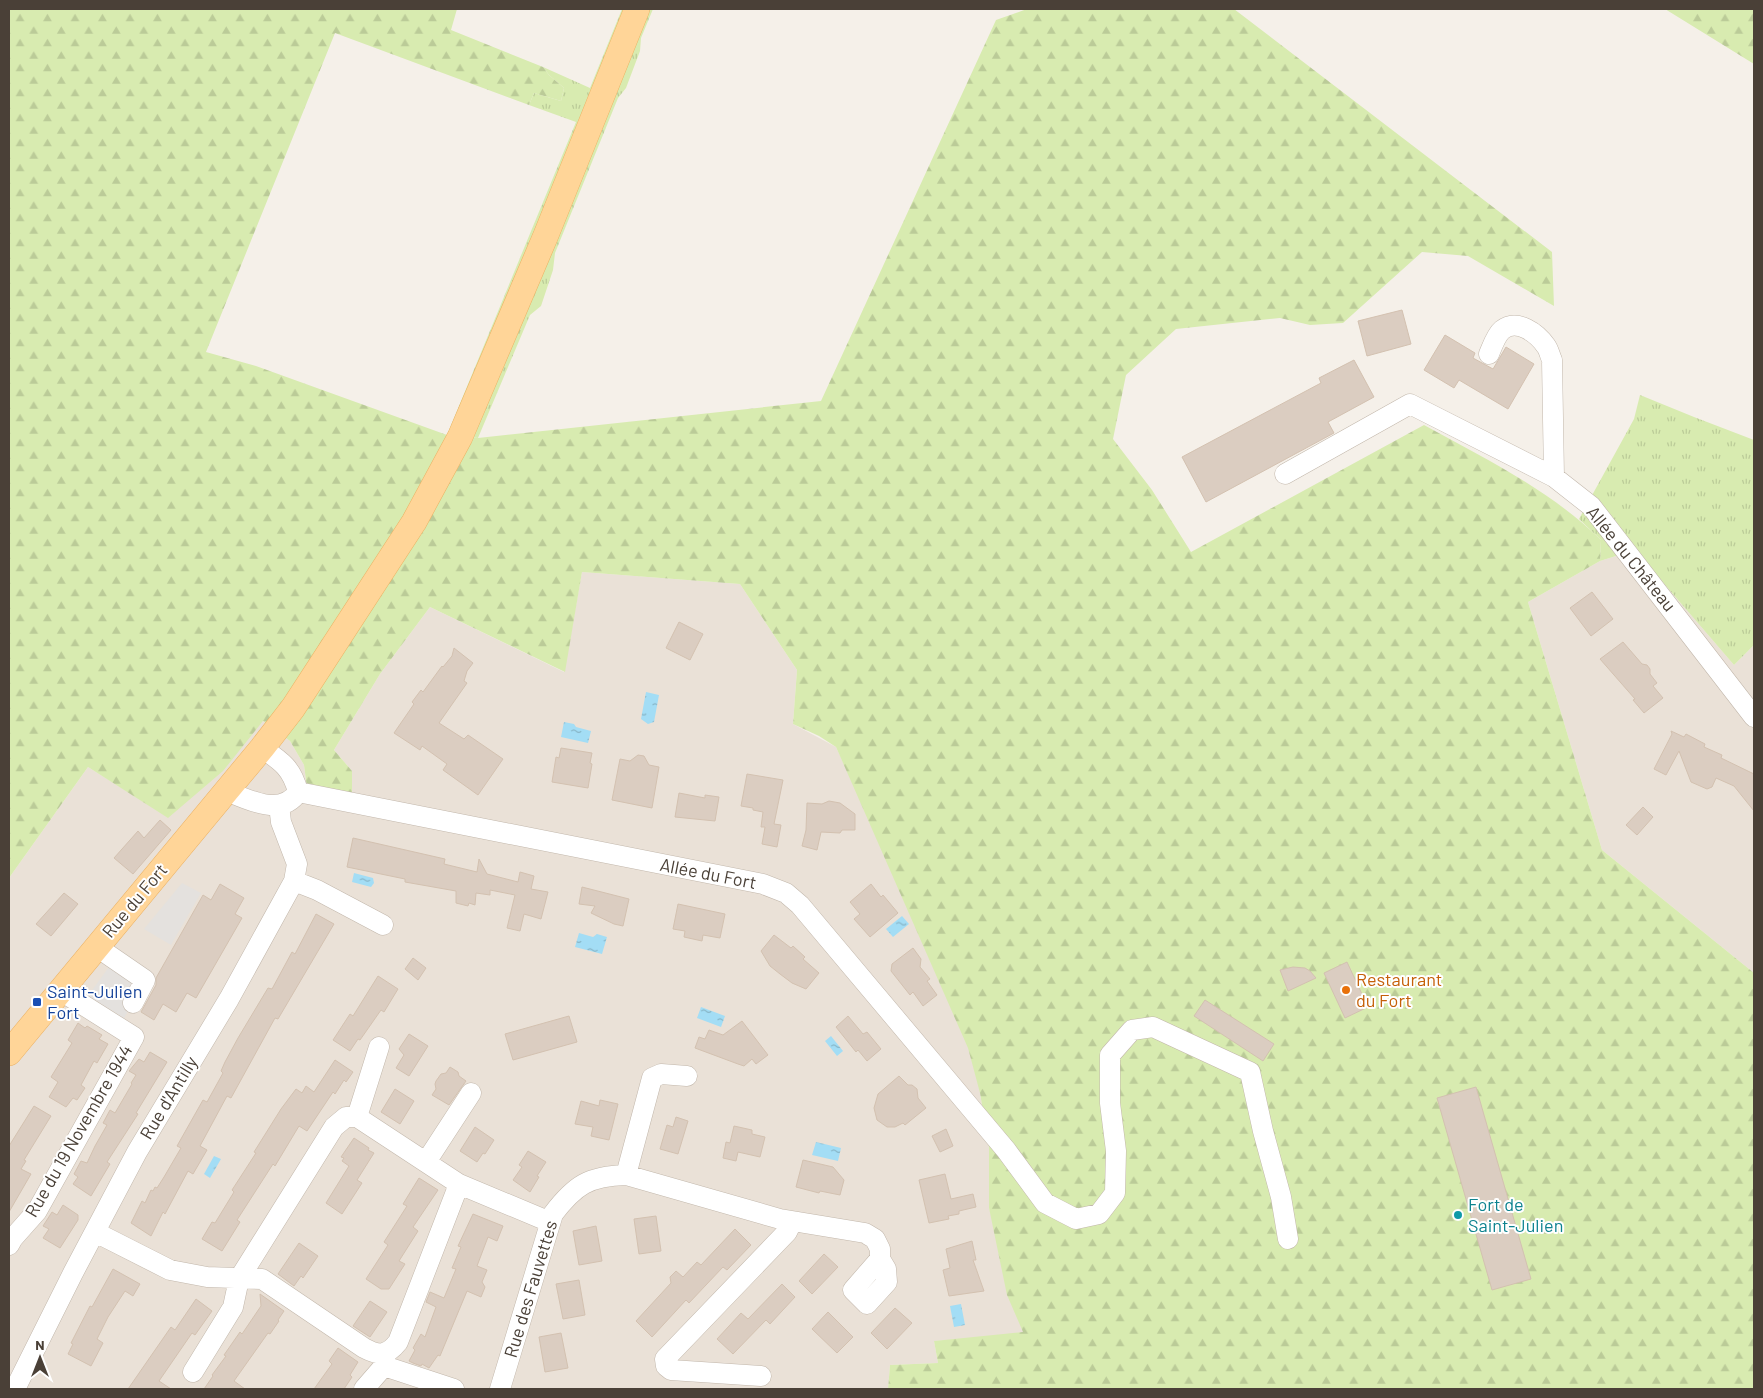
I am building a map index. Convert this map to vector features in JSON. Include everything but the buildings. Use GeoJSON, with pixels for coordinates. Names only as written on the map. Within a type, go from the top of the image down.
{"type":"FeatureCollection","features":[{"type":"Feature","properties":{"kind":"main road","name":"Rue du Fort"},"geometry":{"type":"LineString","coordinates":[[9,1053],[227,791],[293,708],[414,522],[460,437],[529,278],[637,9]]}},
{"type":"Feature","properties":{"kind":"street"},"geometry":{"type":"LineString","coordinates":[[1488,354],[1500,331],[1508,326],[1525,327],[1547,346],[1552,360],[1554,477]]}},
{"type":"Feature","properties":{"kind":"street","name":"Allée du Château"},"geometry":{"type":"LineString","coordinates":[[1285,474],[1410,404],[1554,477],[1591,506],[1754,717]]}},
{"type":"Feature","properties":{"kind":"street"},"geometry":{"type":"LineString","coordinates":[[227,791],[262,804],[279,805],[293,798],[298,792],[294,777],[280,760],[262,748]]}},
{"type":"Feature","properties":{"kind":"street","name":"Allée du Fort"},"geometry":{"type":"LineString","coordinates":[[298,792],[762,884],[786,893],[800,905],[1006,1150],[1045,1203],[1076,1219],[1099,1214],[1114,1192],[1116,1151],[1110,1103],[1110,1055],[1132,1030],[1153,1027],[1250,1072],[1263,1132],[1281,1197],[1288,1239]]}},
{"type":"Feature","properties":{"kind":"street","name":"Rue d'Antilly"},"geometry":{"type":"LineString","coordinates":[[15,1389],[94,1232],[137,1152],[229,999],[294,881],[297,864],[281,822],[279,805]]}},
{"type":"Feature","properties":{"kind":"street"},"geometry":{"type":"LineString","coordinates":[[294,881],[317,890],[383,925]]}},
{"type":"Feature","properties":{"kind":"street"},"geometry":{"type":"LineString","coordinates":[[97,947],[145,980],[132,1003]]}},
{"type":"Feature","properties":{"kind":"street","name":"Rue du 19 Novembre 1944"},"geometry":{"type":"LineString","coordinates":[[9,1245],[36,1211],[134,1036],[62,991]]}},
{"type":"Feature","properties":{"kind":"street"},"geometry":{"type":"LineString","coordinates":[[357,1117],[379,1047]]}},
{"type":"Feature","properties":{"kind":"street"},"geometry":{"type":"LineString","coordinates":[[626,1175],[652,1078],[661,1074],[687,1076]]}},
{"type":"Feature","properties":{"kind":"street"},"geometry":{"type":"LineString","coordinates":[[426,1162],[472,1093]]}},
{"type":"Feature","properties":{"kind":"street"},"geometry":{"type":"LineString","coordinates":[[193,1372],[233,1307],[239,1279],[334,1127],[346,1117],[357,1117],[459,1184],[550,1222]]}},
{"type":"Feature","properties":{"kind":"street","name":"Rue des Fauvettes"},"geometry":{"type":"LineString","coordinates":[[500,1389],[553,1214],[565,1198],[583,1184],[605,1175],[626,1175],[792,1222],[865,1233],[875,1239],[880,1250],[880,1259]]}},
{"type":"Feature","properties":{"kind":"street"},"geometry":{"type":"LineString","coordinates":[[364,1389],[383,1360],[398,1342],[459,1184]]}},
{"type":"Feature","properties":{"kind":"street"},"geometry":{"type":"LineString","coordinates":[[761,1376],[671,1370],[666,1366],[665,1359],[787,1232],[792,1222]]}},
{"type":"Feature","properties":{"kind":"street"},"geometry":{"type":"LineString","coordinates":[[94,1232],[170,1270],[206,1277],[262,1279],[383,1360],[454,1389]]}},
{"type":"Feature","properties":{"kind":"shaded area"},"geometry":{"type":"Polygon","coordinates":[[[1635,550],[1734,665],[1754,645],[1754,973],[1602,850],[1528,602],[1600,561],[1635,550]]]}},
{"type":"Feature","properties":{"kind":"shaded area"},"geometry":{"type":"Polygon","coordinates":[[[582,572],[740,584],[797,670],[793,724],[836,747],[984,1065],[980,1093],[989,1148],[989,1208],[1032,1337],[934,1341],[938,1363],[890,1365],[888,1389],[9,1389],[9,878],[88,767],[168,817],[263,721],[290,741],[304,765],[307,788],[352,771],[334,750],[380,674],[430,607],[564,672],[582,572]]]}},
{"type":"Feature","properties":{"kind":"shaded area"},"geometry":{"type":"Polygon","coordinates":[[[182,883],[201,893],[171,945],[144,929],[182,883]]]}},
{"type":"Feature","properties":{"kind":"shaded area"},"geometry":{"type":"Polygon","coordinates":[[[119,953],[151,971],[124,1018],[88,996],[119,953]]]}},
{"type":"Feature","properties":{"kind":"green space"},"geometry":{"type":"Polygon","coordinates":[[[9,9],[457,9],[451,30],[543,67],[564,88],[561,101],[534,93],[529,105],[335,33],[206,352],[256,366],[447,435],[478,438],[821,401],[996,20],[1027,9],[1234,9],[1552,252],[1554,306],[1468,256],[1422,252],[1343,323],[1310,325],[1280,318],[1176,329],[1126,375],[1113,439],[1152,490],[1191,552],[1424,425],[1517,476],[1561,506],[1601,540],[1600,561],[1528,602],[1602,850],[1754,973],[1754,1389],[888,1389],[890,1365],[938,1363],[934,1341],[1023,1332],[1007,1295],[989,1208],[989,1148],[980,1093],[968,1048],[836,747],[819,736],[793,724],[797,670],[740,584],[582,572],[565,672],[430,607],[380,674],[334,750],[352,771],[352,793],[307,788],[304,765],[290,741],[263,721],[223,771],[168,818],[88,767],[9,878],[9,9]]]}},
{"type":"Feature","properties":{"kind":"green space"},"geometry":{"type":"Polygon","coordinates":[[[622,9],[653,9],[641,38],[640,51],[626,88],[618,98],[555,253],[553,270],[541,306],[530,315],[478,438],[447,435],[576,122],[529,105],[534,93],[561,101],[564,88],[543,67],[590,88],[622,9]]]}},
{"type":"Feature","properties":{"kind":"green space"},"geometry":{"type":"Polygon","coordinates":[[[1665,9],[1754,9],[1754,64],[1665,9]]]}},
{"type":"Feature","properties":{"kind":"green space"},"geometry":{"type":"Polygon","coordinates":[[[1640,395],[1754,440],[1754,645],[1734,665],[1635,550],[1600,561],[1601,540],[1579,519],[1634,419],[1640,395]]]}},
{"type":"Feature","properties":{"kind":"water"},"geometry":{"type":"Polygon","coordinates":[[[646,692],[659,695],[654,722],[648,724],[641,719],[646,692]]]}},
{"type":"Feature","properties":{"kind":"water"},"geometry":{"type":"Polygon","coordinates":[[[564,722],[591,731],[588,743],[561,737],[564,722]]]}},
{"type":"Feature","properties":{"kind":"water"},"geometry":{"type":"Polygon","coordinates":[[[354,873],[373,878],[374,883],[371,887],[352,882],[354,873]]]}},
{"type":"Feature","properties":{"kind":"water"},"geometry":{"type":"Polygon","coordinates":[[[902,916],[909,924],[893,937],[886,929],[902,916]]]}},
{"type":"Feature","properties":{"kind":"water"},"geometry":{"type":"Polygon","coordinates":[[[579,933],[593,937],[597,934],[607,937],[602,954],[575,947],[579,933]]]}},
{"type":"Feature","properties":{"kind":"water"},"geometry":{"type":"Polygon","coordinates":[[[701,1007],[725,1016],[721,1027],[697,1018],[701,1007]]]}},
{"type":"Feature","properties":{"kind":"water"},"geometry":{"type":"Polygon","coordinates":[[[831,1036],[843,1051],[837,1056],[825,1041],[831,1036]]]}},
{"type":"Feature","properties":{"kind":"water"},"geometry":{"type":"Polygon","coordinates":[[[816,1142],[841,1148],[838,1161],[812,1155],[816,1142]]]}},
{"type":"Feature","properties":{"kind":"water"},"geometry":{"type":"Polygon","coordinates":[[[214,1156],[221,1159],[210,1178],[204,1174],[214,1156]]]}},
{"type":"Feature","properties":{"kind":"water"},"geometry":{"type":"Polygon","coordinates":[[[961,1304],[965,1325],[954,1327],[950,1306],[961,1304]]]}},
{"type":"Feature","properties":{"kind":"place","name":"Restaurant du Fort"},"geometry":{"type":"Point","coordinates":[1346,990]}},
{"type":"Feature","properties":{"kind":"place","name":"Saint-Julien Fort"},"geometry":{"type":"Point","coordinates":[37,1002]}},
{"type":"Feature","properties":{"kind":"place","name":"Fort de Saint-Julien"},"geometry":{"type":"Point","coordinates":[1458,1215]}}]}
